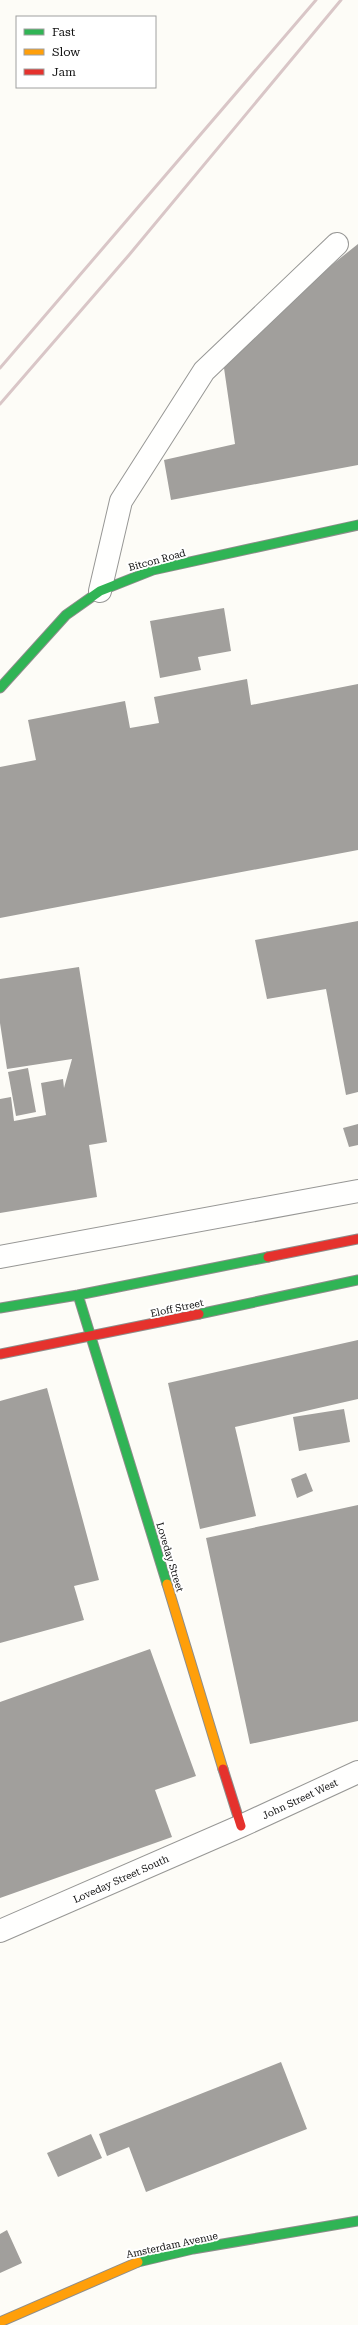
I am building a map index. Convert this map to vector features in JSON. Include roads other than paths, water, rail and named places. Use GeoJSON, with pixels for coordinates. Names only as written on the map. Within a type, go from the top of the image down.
{"type":"FeatureCollection","features":[{"type":"Feature","properties":{"kind":"street"},"geometry":{"type":"LineString","coordinates":[[100,591],[121,501],[204,372],[337,244]]}},
{"type":"Feature","properties":{"kind":"street","name":"Bitcon Road"},"geometry":{"type":"LineString","coordinates":[[0,688],[66,615],[100,591],[153,570],[358,525]]}},
{"type":"Feature","properties":{"kind":"street"},"geometry":{"type":"LineString","coordinates":[[0,1257],[358,1191]]}},
{"type":"Feature","properties":{"kind":"street"},"geometry":{"type":"LineString","coordinates":[[0,1308],[78,1295],[358,1239]]}},
{"type":"Feature","properties":{"kind":"street","name":"Eloff Street"},"geometry":{"type":"LineString","coordinates":[[0,1354],[90,1337],[358,1280]]}},
{"type":"Feature","properties":{"kind":"street","name":"Loveday Street"},"geometry":{"type":"LineString","coordinates":[[78,1295],[241,1826]]}},
{"type":"Feature","properties":{"kind":"street","name":"John Street West"},"geometry":{"type":"LineString","coordinates":[[241,1826],[358,1772]]}},
{"type":"Feature","properties":{"kind":"street","name":"Loveday Street South"},"geometry":{"type":"LineString","coordinates":[[0,1931],[241,1826]]}},
{"type":"Feature","properties":{"kind":"street","name":"Amsterdam Avenue"},"geometry":{"type":"LineString","coordinates":[[0,2322],[130,2264],[193,2249],[358,2221]]}},
{"type":"Feature","properties":{"kind":"railway"},"geometry":{"type":"LineString","coordinates":[[0,368],[316,0]]}},
{"type":"Feature","properties":{"kind":"railway"},"geometry":{"type":"LineString","coordinates":[[0,404],[129,255],[341,0]]}}]}
